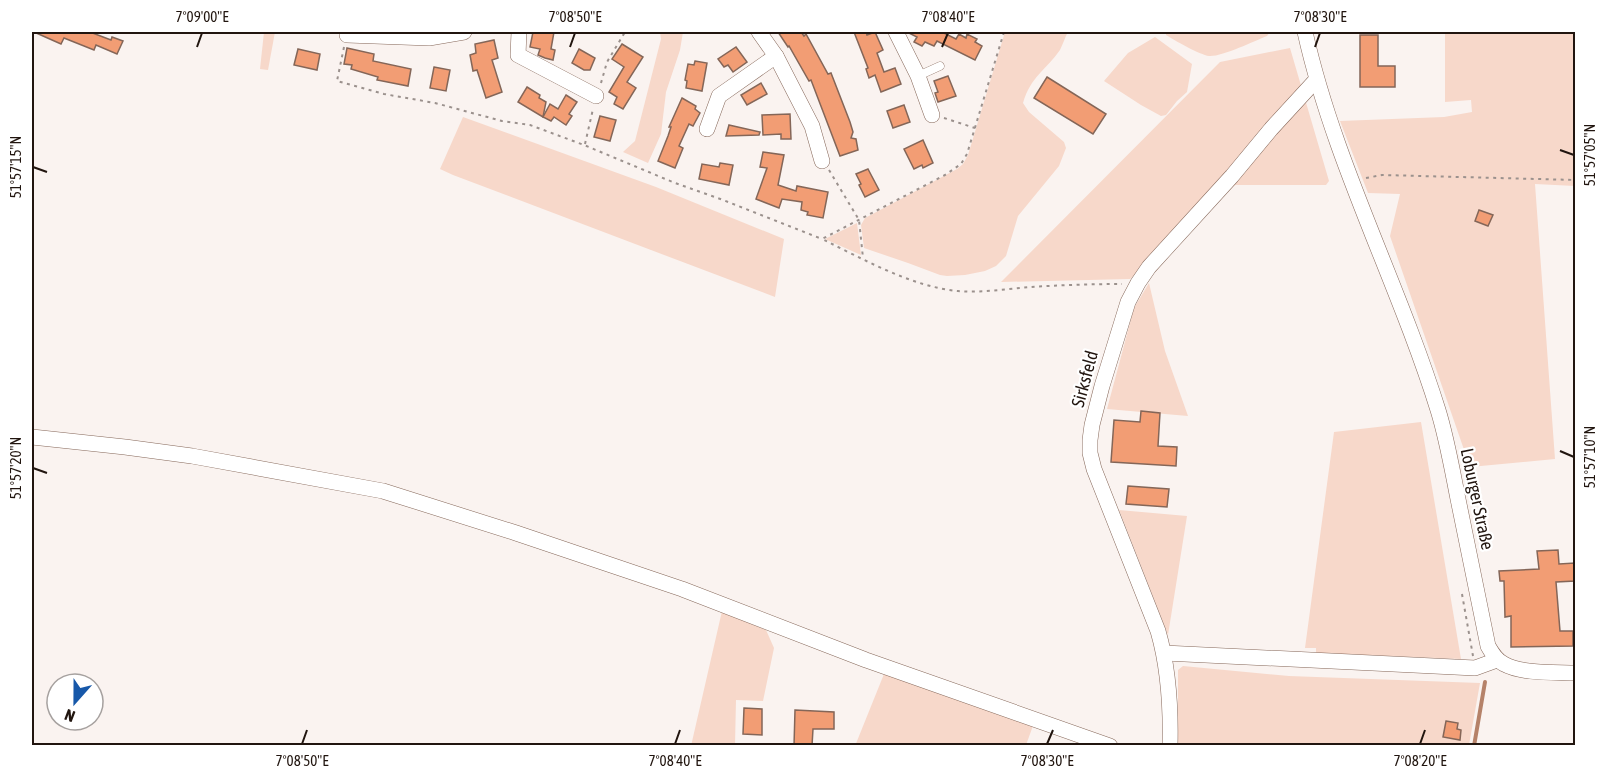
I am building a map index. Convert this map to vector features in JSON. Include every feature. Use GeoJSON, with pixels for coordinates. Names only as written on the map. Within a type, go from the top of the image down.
{"type":"FeatureCollection","features":[{"type":"Feature","properties":{"kind":"street"},"geometry":{"type":"LineString","coordinates":[[347,33],[429,38],[464,32]]}},
{"type":"Feature","properties":{"kind":"street"},"geometry":{"type":"LineString","coordinates":[[519,32],[518,55],[596,96]]}},
{"type":"Feature","properties":{"kind":"street"},"geometry":{"type":"LineString","coordinates":[[759,32],[776,56],[812,126],[822,161]]}},
{"type":"Feature","properties":{"kind":"street"},"geometry":{"type":"LineString","coordinates":[[896,32],[918,76],[932,115]]}},
{"type":"Feature","properties":{"kind":"street","name":"Loburger Straße"},"geometry":{"type":"LineString","coordinates":[[1305,32],[1316,80],[1421,359],[1438,412],[1488,646],[1497,660]]}},
{"type":"Feature","properties":{"kind":"street"},"geometry":{"type":"LineString","coordinates":[[707,129],[718,96],[776,56]]}},
{"type":"Feature","properties":{"kind":"street","name":"Sirksfeld"},"geometry":{"type":"LineString","coordinates":[[1170,745],[1170,709],[1164,653],[1158,631],[1099,484],[1090,453],[1092,425],[1128,302],[1149,267],[1316,80]]}},
{"type":"Feature","properties":{"kind":"street"},"geometry":{"type":"LineString","coordinates":[[32,437],[192,456],[383,490],[682,589],[866,660],[1110,746]]}},
{"type":"Feature","properties":{"kind":"street"},"geometry":{"type":"LineString","coordinates":[[1164,653],[1475,668],[1497,660],[1509,667],[1522,670],[1575,673]]}},
{"type":"Feature","properties":{"kind":"lane"},"geometry":{"type":"LineString","coordinates":[[918,76],[940,66]]}},
{"type":"Feature","properties":{"kind":"path"},"geometry":{"type":"LineString","coordinates":[[584,145],[607,62],[625,32]]}},
{"type":"Feature","properties":{"kind":"path"},"geometry":{"type":"LineString","coordinates":[[822,239],[945,175],[961,164],[967,154],[1004,32]]}},
{"type":"Feature","properties":{"kind":"path"},"geometry":{"type":"LineString","coordinates":[[347,33],[337,81],[502,121],[530,125],[822,239],[900,276],[957,291],[1074,284],[1138,284]]}},
{"type":"Feature","properties":{"kind":"path"},"geometry":{"type":"LineString","coordinates":[[932,115],[975,128]]}},
{"type":"Feature","properties":{"kind":"path"},"geometry":{"type":"LineString","coordinates":[[822,161],[832,173],[859,220],[863,259]]}},
{"type":"Feature","properties":{"kind":"path"},"geometry":{"type":"LineString","coordinates":[[1355,187],[1366,178],[1382,175],[1575,180]]}},
{"type":"Feature","properties":{"kind":"path"},"geometry":{"type":"LineString","coordinates":[[1461,589],[1475,668]]}},
{"type":"Feature","properties":{"kind":"shaded area"},"geometry":{"type":"Polygon","coordinates":[[[264,32],[275,32],[268,70],[260,69],[264,32]]]}},
{"type":"Feature","properties":{"kind":"shaded area"},"geometry":{"type":"Polygon","coordinates":[[[660,32],[683,32],[680,50],[666,92],[661,134],[648,163],[623,152],[635,141],[661,39],[660,32]]]}},
{"type":"Feature","properties":{"kind":"shaded area"},"geometry":{"type":"Polygon","coordinates":[[[1005,32],[1068,32],[1060,50],[1030,86],[1023,103],[1029,112],[1064,142],[1066,148],[1059,166],[1018,216],[1006,256],[996,266],[985,271],[947,276],[864,248],[861,225],[865,218],[963,164],[968,155],[1005,32]]]}},
{"type":"Feature","properties":{"kind":"shaded area"},"geometry":{"type":"Polygon","coordinates":[[[1166,32],[1270,32],[1267,36],[1238,48],[1209,56],[1181,44],[1166,35],[1166,32]]]}},
{"type":"Feature","properties":{"kind":"shaded area"},"geometry":{"type":"Polygon","coordinates":[[[1445,32],[1575,32],[1575,186],[1535,184],[1555,459],[1470,467],[1390,236],[1400,194],[1368,193],[1340,121],[1444,117],[1472,112],[1471,100],[1445,102],[1445,32]]]}},
{"type":"Feature","properties":{"kind":"shaded area"},"geometry":{"type":"Polygon","coordinates":[[[1155,37],[1192,64],[1187,92],[1166,115],[1161,116],[1104,81],[1128,53],[1155,37]]]}},
{"type":"Feature","properties":{"kind":"shaded area"},"geometry":{"type":"Polygon","coordinates":[[[1290,48],[1329,181],[1326,185],[1235,185],[1130,279],[1001,282],[1220,62],[1290,48]]]}},
{"type":"Feature","properties":{"kind":"shaded area"},"geometry":{"type":"Polygon","coordinates":[[[463,117],[656,187],[784,239],[775,297],[440,169],[463,117]]]}},
{"type":"Feature","properties":{"kind":"shaded area"},"geometry":{"type":"Polygon","coordinates":[[[857,223],[861,255],[825,239],[857,223]]]}},
{"type":"Feature","properties":{"kind":"shaded area"},"geometry":{"type":"Polygon","coordinates":[[[1149,283],[1165,351],[1188,416],[1107,409],[1134,308],[1149,283]]]}},
{"type":"Feature","properties":{"kind":"shaded area"},"geometry":{"type":"Polygon","coordinates":[[[1421,422],[1461,659],[1316,653],[1316,648],[1305,648],[1334,432],[1421,422]]]}},
{"type":"Feature","properties":{"kind":"shaded area"},"geometry":{"type":"Polygon","coordinates":[[[1119,510],[1187,516],[1168,635],[1119,510]]]}},
{"type":"Feature","properties":{"kind":"shaded area"},"geometry":{"type":"Polygon","coordinates":[[[722,611],[766,630],[774,648],[763,701],[736,700],[735,745],[691,746],[722,611]]]}},
{"type":"Feature","properties":{"kind":"shaded area"},"geometry":{"type":"Polygon","coordinates":[[[1183,666],[1289,676],[1480,683],[1469,745],[1178,746],[1178,670],[1183,666]]]}},
{"type":"Feature","properties":{"kind":"shaded area"},"geometry":{"type":"Polygon","coordinates":[[[884,674],[1034,723],[1026,745],[855,746],[884,674]]]}},
{"type":"Feature","properties":{"kind":"building"},"geometry":{"type":"Polygon","coordinates":[[[34,32],[90,32],[111,40],[112,37],[123,41],[117,54],[96,45],[94,50],[64,38],[61,44],[34,32]]]}},
{"type":"Feature","properties":{"kind":"building"},"geometry":{"type":"Polygon","coordinates":[[[533,32],[554,32],[551,49],[555,50],[553,60],[538,55],[540,49],[530,47],[533,32]]]}},
{"type":"Feature","properties":{"kind":"building"},"geometry":{"type":"Polygon","coordinates":[[[778,32],[801,32],[804,36],[806,34],[828,74],[831,73],[850,122],[853,132],[851,138],[856,139],[858,150],[840,156],[811,80],[809,81],[789,46],[778,32]]]}},
{"type":"Feature","properties":{"kind":"building"},"geometry":{"type":"Polygon","coordinates":[[[854,32],[866,32],[867,35],[875,32],[883,50],[877,53],[884,72],[895,68],[901,84],[881,92],[875,75],[869,78],[866,69],[868,68],[854,32]]]}},
{"type":"Feature","properties":{"kind":"building"},"geometry":{"type":"Polygon","coordinates":[[[907,32],[942,32],[956,39],[959,34],[966,38],[967,34],[977,39],[975,42],[982,46],[975,60],[937,41],[934,46],[925,42],[922,46],[914,42],[917,37],[907,32]]]}},
{"type":"Feature","properties":{"kind":"building"},"geometry":{"type":"Polygon","coordinates":[[[1360,35],[1378,35],[1378,66],[1395,66],[1395,87],[1360,87],[1360,35]]]}},
{"type":"Feature","properties":{"kind":"building"},"geometry":{"type":"Polygon","coordinates":[[[494,40],[498,58],[492,60],[502,92],[486,98],[477,70],[473,71],[470,55],[476,53],[475,44],[494,40]]]}},
{"type":"Feature","properties":{"kind":"building"},"geometry":{"type":"Polygon","coordinates":[[[622,44],[643,57],[627,82],[636,88],[623,109],[614,104],[617,97],[609,92],[624,67],[612,59],[622,44]]]}},
{"type":"Feature","properties":{"kind":"building"},"geometry":{"type":"Polygon","coordinates":[[[736,47],[747,62],[733,72],[728,65],[724,67],[718,59],[736,47]]]}},
{"type":"Feature","properties":{"kind":"building"},"geometry":{"type":"Polygon","coordinates":[[[347,48],[374,54],[373,61],[411,69],[408,86],[377,80],[378,77],[351,69],[352,65],[344,64],[347,48]]]}},
{"type":"Feature","properties":{"kind":"building"},"geometry":{"type":"Polygon","coordinates":[[[298,49],[320,54],[317,70],[294,65],[298,49]]]}},
{"type":"Feature","properties":{"kind":"building"},"geometry":{"type":"Polygon","coordinates":[[[579,49],[595,58],[590,70],[584,70],[572,63],[579,49]]]}},
{"type":"Feature","properties":{"kind":"building"},"geometry":{"type":"Polygon","coordinates":[[[695,61],[707,63],[702,91],[686,88],[688,64],[694,65],[695,61]]]}},
{"type":"Feature","properties":{"kind":"building"},"geometry":{"type":"Polygon","coordinates":[[[434,67],[450,70],[446,91],[430,88],[434,67]]]}},
{"type":"Feature","properties":{"kind":"building"},"geometry":{"type":"Polygon","coordinates":[[[948,76],[956,96],[938,102],[935,93],[938,92],[934,81],[948,76]]]}},
{"type":"Feature","properties":{"kind":"building"},"geometry":{"type":"Polygon","coordinates":[[[1047,77],[1106,114],[1093,134],[1034,98],[1047,77]]]}},
{"type":"Feature","properties":{"kind":"building"},"geometry":{"type":"Polygon","coordinates":[[[761,83],[767,94],[747,105],[741,95],[761,83]]]}},
{"type":"Feature","properties":{"kind":"building"},"geometry":{"type":"Polygon","coordinates":[[[527,87],[546,102],[543,117],[518,102],[527,87]]]}},
{"type":"Feature","properties":{"kind":"building"},"geometry":{"type":"Polygon","coordinates":[[[566,95],[577,102],[569,114],[572,116],[566,125],[554,117],[551,121],[543,117],[550,104],[558,109],[566,95]]]}},
{"type":"Feature","properties":{"kind":"building"},"geometry":{"type":"Polygon","coordinates":[[[682,98],[696,106],[695,109],[700,113],[693,126],[689,124],[679,146],[683,148],[675,168],[658,161],[671,127],[669,127],[682,98]]]}},
{"type":"Feature","properties":{"kind":"building"},"geometry":{"type":"Polygon","coordinates":[[[904,105],[910,122],[893,128],[887,111],[904,105]]]}},
{"type":"Feature","properties":{"kind":"building"},"geometry":{"type":"Polygon","coordinates":[[[790,114],[791,139],[781,139],[781,134],[763,135],[762,115],[790,114]]]}},
{"type":"Feature","properties":{"kind":"building"},"geometry":{"type":"Polygon","coordinates":[[[600,116],[616,120],[610,141],[594,137],[600,116]]]}},
{"type":"Feature","properties":{"kind":"building"},"geometry":{"type":"Polygon","coordinates":[[[729,125],[760,132],[759,135],[726,136],[729,125]]]}},
{"type":"Feature","properties":{"kind":"building"},"geometry":{"type":"Polygon","coordinates":[[[923,140],[933,163],[914,169],[904,149],[923,140]]]}},
{"type":"Feature","properties":{"kind":"building"},"geometry":{"type":"Polygon","coordinates":[[[763,152],[784,155],[778,185],[796,191],[797,186],[828,192],[823,218],[807,215],[808,212],[801,210],[802,202],[782,199],[779,208],[756,199],[767,168],[760,167],[763,152]]]}},
{"type":"Feature","properties":{"kind":"building"},"geometry":{"type":"Polygon","coordinates":[[[720,163],[733,165],[729,185],[699,179],[702,164],[719,167],[720,163]]]}},
{"type":"Feature","properties":{"kind":"building"},"geometry":{"type":"Polygon","coordinates":[[[868,169],[879,190],[865,197],[856,174],[868,169]]]}},
{"type":"Feature","properties":{"kind":"building"},"geometry":{"type":"Polygon","coordinates":[[[1479,210],[1493,215],[1488,226],[1475,221],[1479,210]]]}},
{"type":"Feature","properties":{"kind":"building"},"geometry":{"type":"Polygon","coordinates":[[[1141,411],[1160,413],[1158,446],[1177,447],[1176,466],[1111,462],[1114,420],[1140,422],[1141,411]]]}},
{"type":"Feature","properties":{"kind":"building"},"geometry":{"type":"Polygon","coordinates":[[[1128,486],[1169,489],[1167,507],[1126,504],[1128,486]]]}},
{"type":"Feature","properties":{"kind":"building"},"geometry":{"type":"Polygon","coordinates":[[[1558,550],[1559,564],[1575,563],[1575,581],[1556,582],[1560,631],[1573,631],[1573,646],[1511,647],[1511,616],[1505,617],[1504,581],[1500,581],[1499,571],[1539,569],[1537,551],[1558,550]]]}},
{"type":"Feature","properties":{"kind":"building"},"geometry":{"type":"Polygon","coordinates":[[[744,708],[762,709],[762,735],[743,734],[744,708]]]}},
{"type":"Feature","properties":{"kind":"building"},"geometry":{"type":"Polygon","coordinates":[[[795,710],[834,712],[834,729],[813,729],[812,746],[794,746],[795,710]]]}},
{"type":"Feature","properties":{"kind":"building"},"geometry":{"type":"Polygon","coordinates":[[[1446,721],[1458,723],[1457,729],[1461,730],[1460,740],[1443,737],[1446,721]]]}},
{"type":"Feature","properties":{"kind":"waterway"},"geometry":{"type":"LineString","coordinates":[[1474,746],[1485,682]]}}]}
